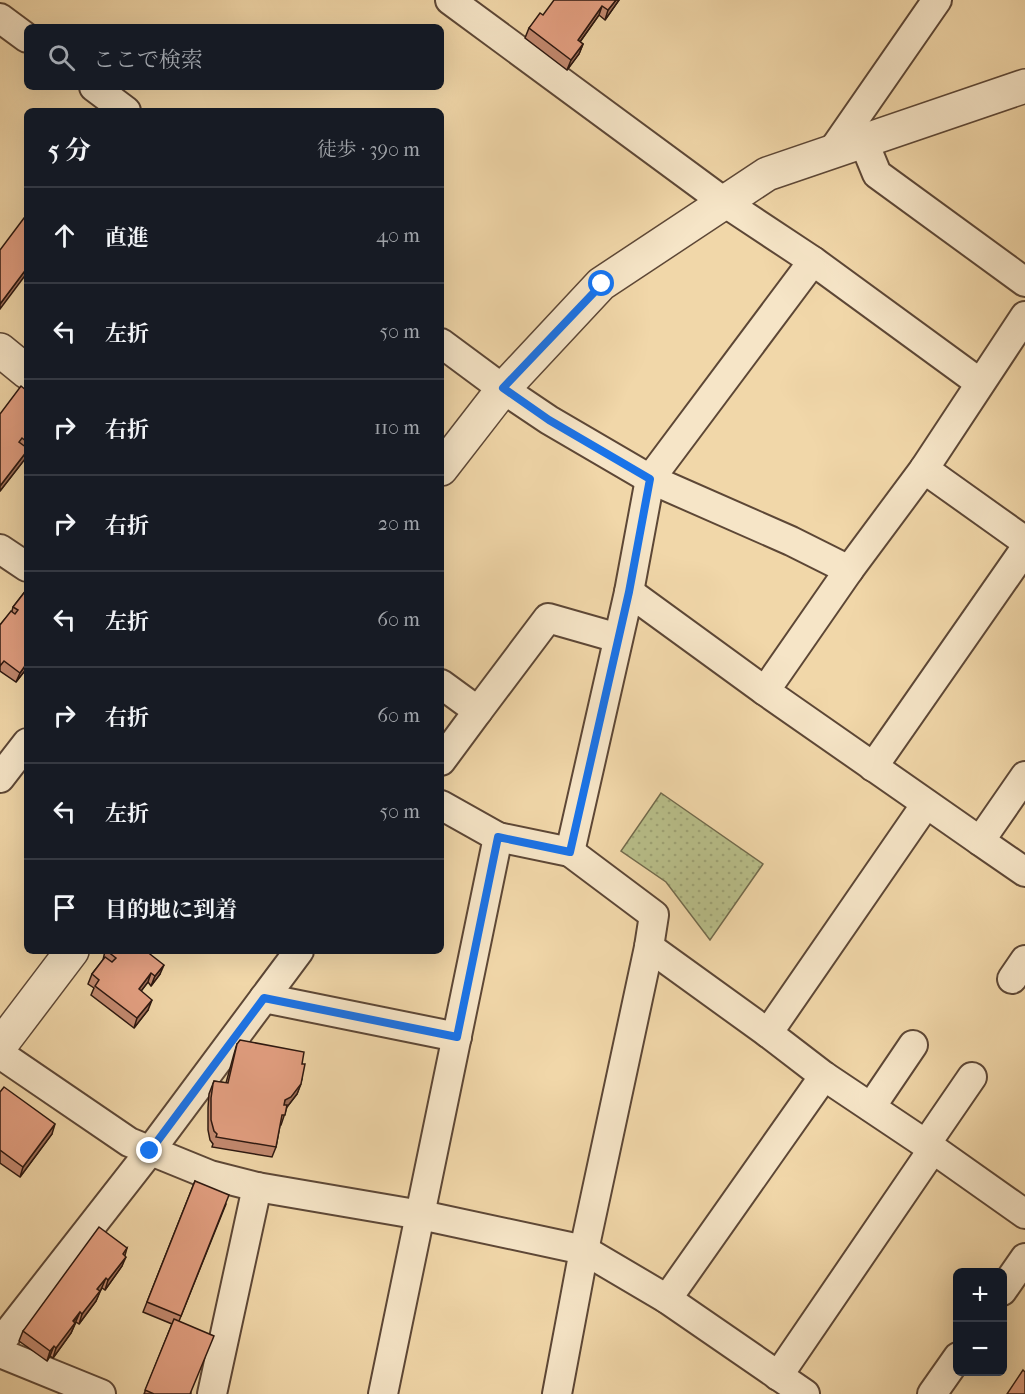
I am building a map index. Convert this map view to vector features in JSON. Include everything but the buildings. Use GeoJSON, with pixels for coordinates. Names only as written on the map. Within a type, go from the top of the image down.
{"type":"FeatureCollection","features":[{"type":"Feature","properties":{"kind":"street"},"geometry":{"type":"LineString","coordinates":[[450,0],[724,202],[813,261],[980,384]]}},
{"type":"Feature","properties":{"kind":"street"},"geometry":{"type":"LineString","coordinates":[[833,150],[937,0]]}},
{"type":"Feature","properties":{"kind":"street"},"geometry":{"type":"LineString","coordinates":[[0,18],[24,36]]}},
{"type":"Feature","properties":{"kind":"street"},"geometry":{"type":"LineString","coordinates":[[444,465],[503,388],[602,284],[724,202],[767,174],[1025,86]]}},
{"type":"Feature","properties":{"kind":"street"},"geometry":{"type":"LineString","coordinates":[[98,90],[122,108]]}},
{"type":"Feature","properties":{"kind":"street"},"geometry":{"type":"LineString","coordinates":[[863,140],[877,174],[1025,282]]}},
{"type":"Feature","properties":{"kind":"street"},"geometry":{"type":"LineString","coordinates":[[570,852],[629,592],[650,479],[813,261]]}},
{"type":"Feature","properties":{"kind":"street"},"geometry":{"type":"LineString","coordinates":[[765,691],[849,570],[924,470],[1025,316]]}},
{"type":"Feature","properties":{"kind":"street"},"geometry":{"type":"LineString","coordinates":[[444,345],[549,420],[650,479],[791,541],[849,570]]}},
{"type":"Feature","properties":{"kind":"street"},"geometry":{"type":"LineString","coordinates":[[0,350],[24,370]]}},
{"type":"Feature","properties":{"kind":"street"},"geometry":{"type":"LineString","coordinates":[[924,470],[1025,541]]}},
{"type":"Feature","properties":{"kind":"street"},"geometry":{"type":"LineString","coordinates":[[0,549],[24,565]]}},
{"type":"Feature","properties":{"kind":"street"},"geometry":{"type":"LineString","coordinates":[[873,767],[1025,549]]}},
{"type":"Feature","properties":{"kind":"street"},"geometry":{"type":"LineString","coordinates":[[629,592],[765,691],[1025,872]]}},
{"type":"Feature","properties":{"kind":"street"},"geometry":{"type":"LineString","coordinates":[[444,757],[548,618],[618,638]]}},
{"type":"Feature","properties":{"kind":"street"},"geometry":{"type":"LineString","coordinates":[[444,686],[478,711]]}},
{"type":"Feature","properties":{"kind":"street"},"geometry":{"type":"LineString","coordinates":[[0,778],[24,746]]}},
{"type":"Feature","properties":{"kind":"street"},"geometry":{"type":"LineString","coordinates":[[980,841],[1025,776]]}},
{"type":"Feature","properties":{"kind":"street"},"geometry":{"type":"LineString","coordinates":[[768,1033],[926,804]]}},
{"type":"Feature","properties":{"kind":"street"},"geometry":{"type":"LineString","coordinates":[[444,808],[498,837],[570,852],[654,915],[584,1250],[559,1393]]}},
{"type":"Feature","properties":{"kind":"street"},"geometry":{"type":"LineString","coordinates":[[383,1394],[498,837]]}},
{"type":"Feature","properties":{"kind":"street"},"geometry":{"type":"LineString","coordinates":[[649,947],[824,1076],[1025,1214]]}},
{"type":"Feature","properties":{"kind":"street"},"geometry":{"type":"LineString","coordinates":[[0,1046],[70,954]]}},
{"type":"Feature","properties":{"kind":"street"},"geometry":{"type":"LineString","coordinates":[[0,1343],[150,1151],[297,954]]}},
{"type":"Feature","properties":{"kind":"street"},"geometry":{"type":"LineString","coordinates":[[264,998],[457,1037]]}},
{"type":"Feature","properties":{"kind":"street"},"geometry":{"type":"LineString","coordinates":[[871,1107],[913,1045]]}},
{"type":"Feature","properties":{"kind":"street"},"geometry":{"type":"LineString","coordinates":[[0,1054],[129,1142],[210,1175],[257,1187],[421,1215],[584,1250],[667,1299],[805,1394]]}},
{"type":"Feature","properties":{"kind":"street"},"geometry":{"type":"LineString","coordinates":[[667,1299],[824,1076]]}},
{"type":"Feature","properties":{"kind":"street"},"geometry":{"type":"LineString","coordinates":[[778,1376],[930,1147],[972,1077]]}},
{"type":"Feature","properties":{"kind":"street"},"geometry":{"type":"LineString","coordinates":[[212,1394],[257,1187]]}},
{"type":"Feature","properties":{"kind":"street"},"geometry":{"type":"LineString","coordinates":[[1007,1284],[1025,1258]]}},
{"type":"Feature","properties":{"kind":"street"},"geometry":{"type":"LineString","coordinates":[[0,1353],[101,1394]]}},
{"type":"Feature","properties":{"kind":"street"},"geometry":{"type":"LineString","coordinates":[[932,1394],[953,1363]]}},
{"type":"Feature","properties":{"kind":"green space"},"geometry":{"type":"Polygon","coordinates":[[[661,793],[763,864],[710,940],[666,882],[621,851],[661,793]]]}},
{"type":"Feature","properties":{"kind":"route"},"geometry":{"type":"LineString","coordinates":[[150,1151],[264,998],[457,1037],[498,837],[570,852],[629,592],[650,479],[549,420],[503,388],[602,284]]}}]}
